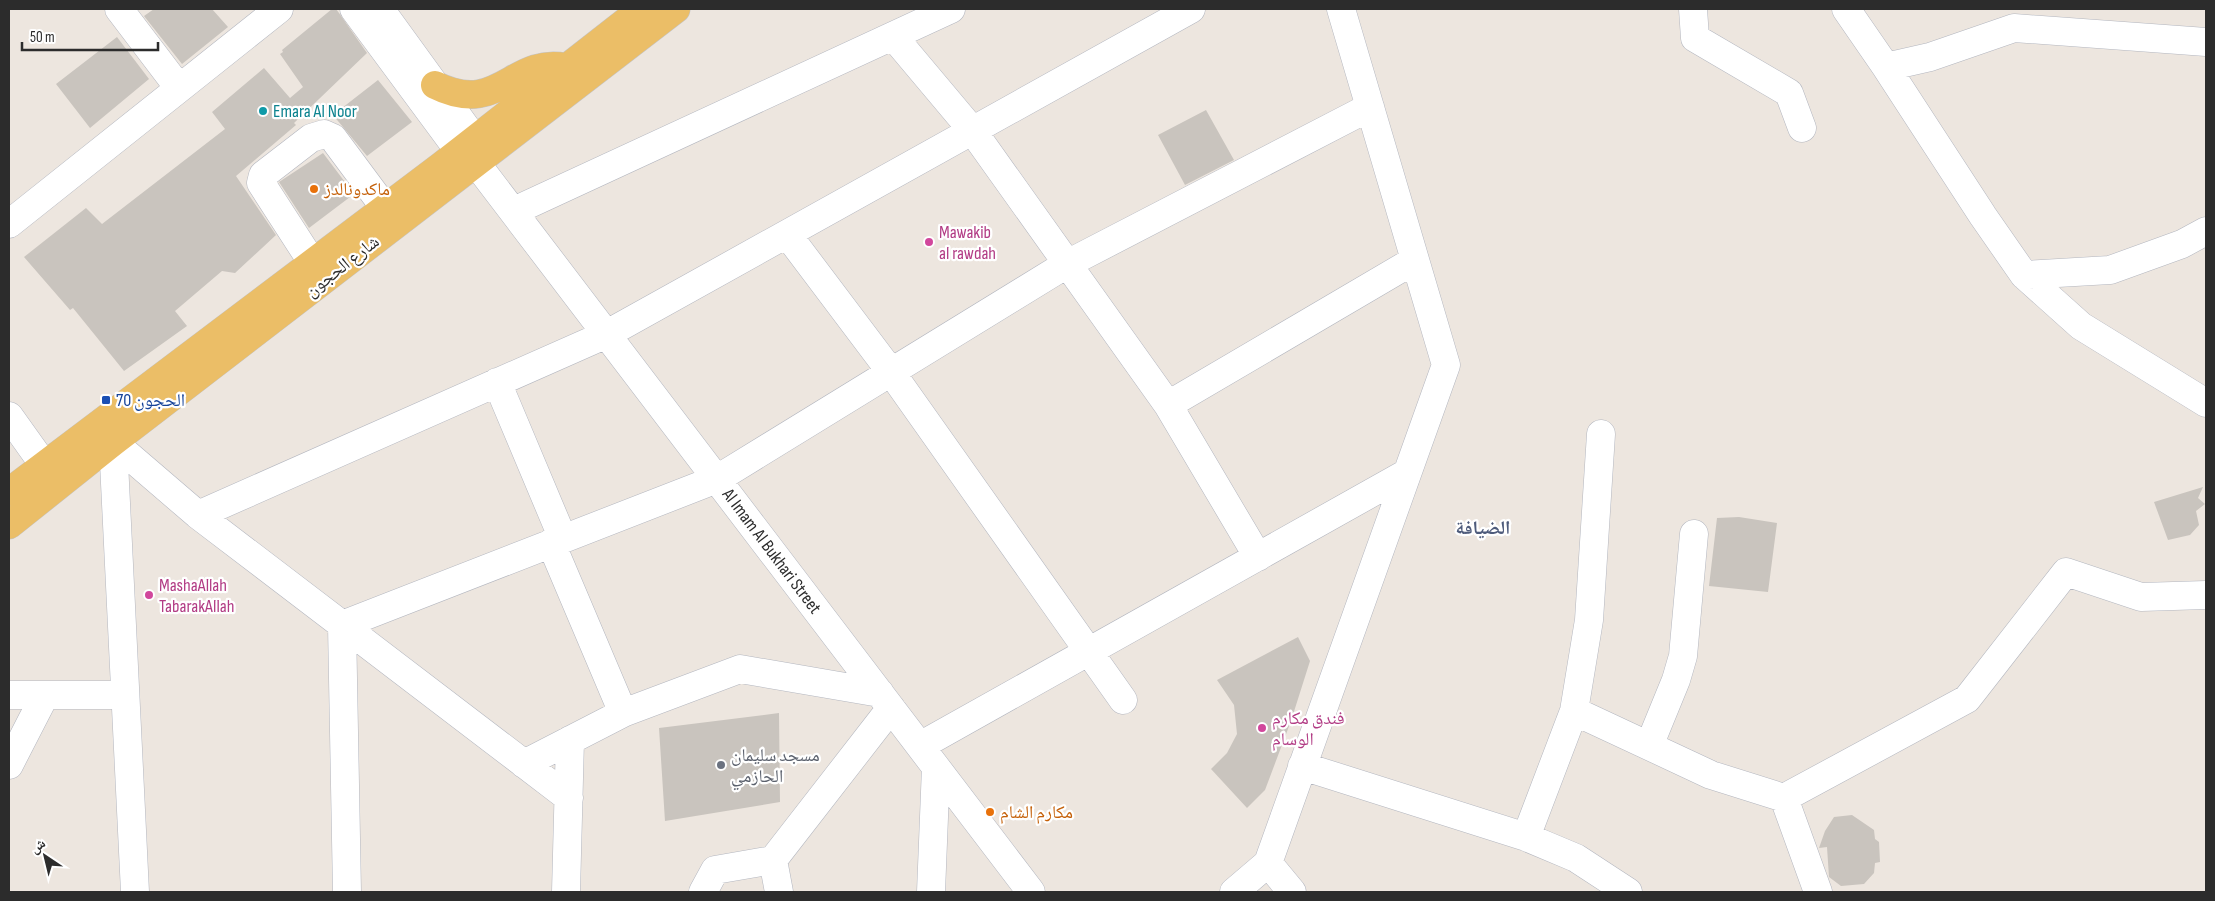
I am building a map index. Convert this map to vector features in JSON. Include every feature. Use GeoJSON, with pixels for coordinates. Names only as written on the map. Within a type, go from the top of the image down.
{"type":"FeatureCollection","features":[{"type":"Feature","properties":{"kind":"main road","name":"شارع الحجون"},"geometry":{"type":"LineString","coordinates":[[9,525],[470,151],[565,67],[642,9]]}},
{"type":"Feature","properties":{"kind":"main road","name":"شارع الحجون"},"geometry":{"type":"LineString","coordinates":[[9,492],[385,208],[676,9]]}},
{"type":"Feature","properties":{"kind":"main road"},"geometry":{"type":"LineString","coordinates":[[435,85],[456,93],[479,94],[503,86],[524,72],[536,68],[548,66],[565,67]]}},
{"type":"Feature","properties":{"kind":"street"},"geometry":{"type":"LineString","coordinates":[[119,9],[179,88]]}},
{"type":"Feature","properties":{"kind":"street"},"geometry":{"type":"LineString","coordinates":[[11,216],[280,9]]}},
{"type":"Feature","properties":{"kind":"street"},"geometry":{"type":"LineString","coordinates":[[354,9],[470,151]]}},
{"type":"Feature","properties":{"kind":"street"},"geometry":{"type":"LineString","coordinates":[[380,9],[435,85],[470,151]]}},
{"type":"Feature","properties":{"kind":"street"},"geometry":{"type":"LineString","coordinates":[[514,211],[952,9]]}},
{"type":"Feature","properties":{"kind":"street"},"geometry":{"type":"LineString","coordinates":[[198,515],[607,334],[1191,9]]}},
{"type":"Feature","properties":{"kind":"street"},"geometry":{"type":"LineString","coordinates":[[1234,892],[1268,863],[1446,365],[1341,9]]}},
{"type":"Feature","properties":{"kind":"street"},"geometry":{"type":"LineString","coordinates":[[1694,9],[1695,38],[1790,93],[1802,128]]}},
{"type":"Feature","properties":{"kind":"street"},"geometry":{"type":"LineString","coordinates":[[1846,9],[2024,275],[2081,326],[2206,403]]}},
{"type":"Feature","properties":{"kind":"street"},"geometry":{"type":"LineString","coordinates":[[1886,67],[1930,58],[2014,28],[2206,42]]}},
{"type":"Feature","properties":{"kind":"street"},"geometry":{"type":"LineString","coordinates":[[893,36],[972,130],[1168,405],[1258,557]]}},
{"type":"Feature","properties":{"kind":"street"},"geometry":{"type":"LineString","coordinates":[[342,625],[717,478],[1068,264],[1370,107]]}},
{"type":"Feature","properties":{"kind":"street"},"geometry":{"type":"LineString","coordinates":[[312,262],[261,183],[263,175],[311,138],[324,134],[333,138],[385,208]]}},
{"type":"Feature","properties":{"kind":"street","name":"Al Imam Al Bukhari Street"},"geometry":{"type":"LineString","coordinates":[[470,151],[1031,892]]}},
{"type":"Feature","properties":{"kind":"street"},"geometry":{"type":"LineString","coordinates":[[2024,275],[2110,270],[2182,244],[2206,231]]}},
{"type":"Feature","properties":{"kind":"street"},"geometry":{"type":"LineString","coordinates":[[787,234],[891,372],[1123,700]]}},
{"type":"Feature","properties":{"kind":"street"},"geometry":{"type":"LineString","coordinates":[[1168,405],[1415,260]]}},
{"type":"Feature","properties":{"kind":"street"},"geometry":{"type":"LineString","coordinates":[[497,382],[623,713]]}},
{"type":"Feature","properties":{"kind":"street"},"geometry":{"type":"LineString","coordinates":[[9,416],[44,465]]}},
{"type":"Feature","properties":{"kind":"street"},"geometry":{"type":"LineString","coordinates":[[1526,837],[1574,711],[1589,620],[1601,434]]}},
{"type":"Feature","properties":{"kind":"street"},"geometry":{"type":"LineString","coordinates":[[113,442],[198,515],[569,798]]}},
{"type":"Feature","properties":{"kind":"street"},"geometry":{"type":"LineString","coordinates":[[113,442],[135,892]]}},
{"type":"Feature","properties":{"kind":"street"},"geometry":{"type":"LineString","coordinates":[[931,892],[928,756],[1090,652],[1407,474]]}},
{"type":"Feature","properties":{"kind":"street"},"geometry":{"type":"LineString","coordinates":[[1649,746],[1676,680],[1683,656],[1694,534]]}},
{"type":"Feature","properties":{"kind":"street"},"geometry":{"type":"LineString","coordinates":[[1574,711],[1711,775],[1784,798],[1967,699],[2066,572],[2141,596],[2206,595]]}},
{"type":"Feature","properties":{"kind":"street"},"geometry":{"type":"LineString","coordinates":[[342,625],[347,892]]}},
{"type":"Feature","properties":{"kind":"street"},"geometry":{"type":"LineString","coordinates":[[524,764],[623,713],[740,670],[885,701],[772,860],[715,870],[704,892]]}},
{"type":"Feature","properties":{"kind":"street"},"geometry":{"type":"LineString","coordinates":[[9,695],[125,695]]}},
{"type":"Feature","properties":{"kind":"street"},"geometry":{"type":"LineString","coordinates":[[9,766],[45,695]]}},
{"type":"Feature","properties":{"kind":"street"},"geometry":{"type":"LineString","coordinates":[[566,892],[570,740]]}},
{"type":"Feature","properties":{"kind":"street"},"geometry":{"type":"LineString","coordinates":[[1302,766],[1526,837],[1576,858],[1628,892]]}},
{"type":"Feature","properties":{"kind":"street"},"geometry":{"type":"LineString","coordinates":[[1784,798],[1818,892]]}},
{"type":"Feature","properties":{"kind":"street"},"geometry":{"type":"LineString","coordinates":[[772,860],[779,892]]}},
{"type":"Feature","properties":{"kind":"street"},"geometry":{"type":"LineString","coordinates":[[1268,863],[1292,892]]}},
{"type":"Feature","properties":{"kind":"building"},"geometry":{"type":"Polygon","coordinates":[[[154,9],[212,9],[228,27],[182,64],[144,16],[154,9]]]}},
{"type":"Feature","properties":{"kind":"building"},"geometry":{"type":"Polygon","coordinates":[[[332,9],[336,9],[367,53],[294,123],[296,125],[236,176],[276,235],[235,273],[222,271],[175,311],[187,326],[124,371],[73,308],[70,310],[24,257],[86,208],[102,224],[225,129],[212,112],[264,68],[290,98],[303,87],[280,54],[283,52],[282,50],[332,9]]]}},
{"type":"Feature","properties":{"kind":"building"},"geometry":{"type":"Polygon","coordinates":[[[117,37],[149,79],[90,128],[56,84],[117,37]]]}},
{"type":"Feature","properties":{"kind":"building"},"geometry":{"type":"Polygon","coordinates":[[[378,80],[412,122],[367,156],[333,115],[378,80]]]}},
{"type":"Feature","properties":{"kind":"building"},"geometry":{"type":"Polygon","coordinates":[[[1206,110],[1234,160],[1185,185],[1158,135],[1206,110]]]}},
{"type":"Feature","properties":{"kind":"building","name":"ماكدونالدز"},"geometry":{"type":"Polygon","coordinates":[[[323,153],[354,194],[309,228],[279,182],[323,153]]]}},
{"type":"Feature","properties":{"kind":"building"},"geometry":{"type":"Polygon","coordinates":[[[2203,487],[2198,498],[2205,504],[2196,511],[2199,525],[2190,535],[2168,540],[2154,502],[2203,487]]]}},
{"type":"Feature","properties":{"kind":"building"},"geometry":{"type":"Polygon","coordinates":[[[1739,517],[1777,523],[1768,592],[1709,586],[1717,518],[1739,517]]]}},
{"type":"Feature","properties":{"kind":"building","name":"فندق مكارم الوسام"},"geometry":{"type":"Polygon","coordinates":[[[1298,637],[1310,661],[1291,721],[1265,790],[1247,808],[1211,769],[1227,753],[1237,734],[1234,705],[1217,680],[1298,637]]]}},
{"type":"Feature","properties":{"kind":"building","name":"مسجد سليمان الحازمي"},"geometry":{"type":"Polygon","coordinates":[[[779,713],[780,802],[665,821],[659,728],[779,713]]]}},
{"type":"Feature","properties":{"kind":"building"},"geometry":{"type":"Polygon","coordinates":[[[1852,815],[1874,830],[1875,839],[1879,842],[1880,862],[1875,863],[1874,873],[1864,884],[1841,886],[1829,877],[1827,847],[1819,848],[1825,831],[1834,817],[1852,815]]]}},
{"type":"Feature","properties":{"kind":"place","name":"Emara Al Noor"},"geometry":{"type":"Point","coordinates":[263,111]}},
{"type":"Feature","properties":{"kind":"place","name":"ماكدونالدز"},"geometry":{"type":"Point","coordinates":[314,189]}},
{"type":"Feature","properties":{"kind":"place","name":"Mawakib al rawdah"},"geometry":{"type":"Point","coordinates":[929,242]}},
{"type":"Feature","properties":{"kind":"place","name":"الحجون 70"},"geometry":{"type":"Point","coordinates":[106,400]}},
{"type":"Feature","properties":{"kind":"place","name":"MashaAllah TabarakAllah"},"geometry":{"type":"Point","coordinates":[149,595]}},
{"type":"Feature","properties":{"kind":"place","name":"فندق مكارم الوسام"},"geometry":{"type":"Point","coordinates":[1262,728]}},
{"type":"Feature","properties":{"kind":"place","name":"مسجد سليمان الحازمي"},"geometry":{"type":"Point","coordinates":[721,765]}},
{"type":"Feature","properties":{"kind":"place","name":"مكارم الشام"},"geometry":{"type":"Point","coordinates":[990,812]}},
{"type":"Feature","properties":{"kind":"district","name":"الضيافة"},"geometry":{"type":"Point","coordinates":[1483,527]}}]}
